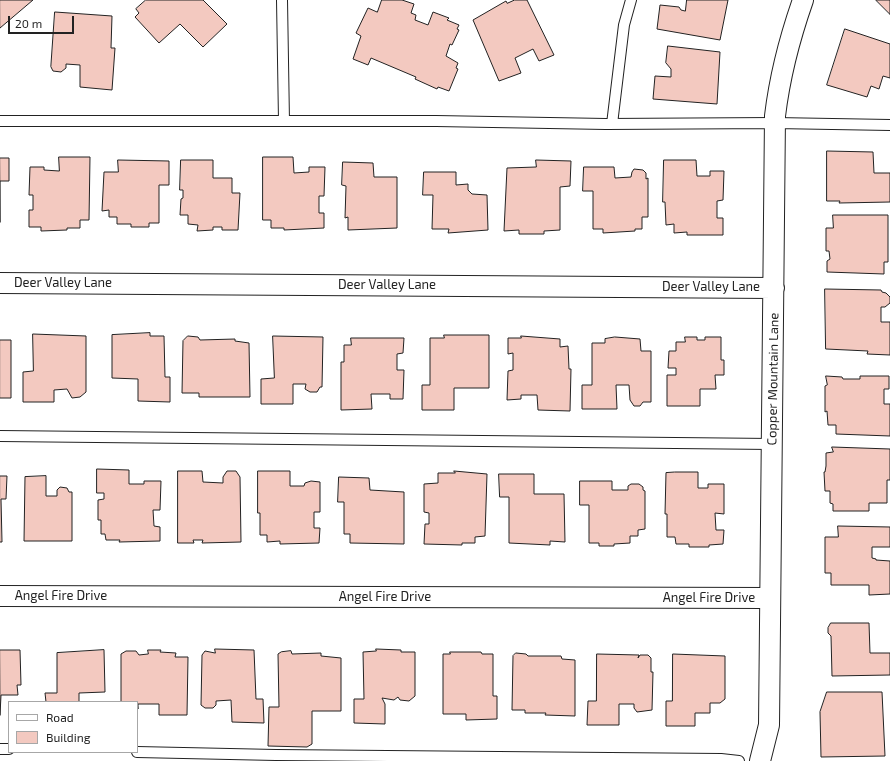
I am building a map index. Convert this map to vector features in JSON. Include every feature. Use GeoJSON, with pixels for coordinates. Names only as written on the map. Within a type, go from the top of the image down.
{"type":"FeatureCollection","features":[{"type":"Feature","properties":{"kind":"street","name":"Copper Mountain Lane"},"geometry":{"type":"LineString","coordinates":[[760,761],[768,725],[775,123],[780,76],[789,42],[803,0]]}},
{"type":"Feature","properties":{"kind":"street","name":"Deer Valley Lane"},"geometry":{"type":"LineString","coordinates":[[0,283],[774,288]]}},
{"type":"Feature","properties":{"kind":"street","name":"Angel Fire Drive"},"geometry":{"type":"LineString","coordinates":[[0,596],[769,598]]}},
{"type":"Feature","properties":{"kind":"lane"},"geometry":{"type":"LineString","coordinates":[[282,0],[284,121]]}},
{"type":"Feature","properties":{"kind":"lane"},"geometry":{"type":"LineString","coordinates":[[612,124],[624,25],[631,0]]}},
{"type":"Feature","properties":{"kind":"lane"},"geometry":{"type":"LineString","coordinates":[[0,121],[436,120],[612,124],[775,123],[890,125]]}},
{"type":"Feature","properties":{"kind":"lane"},"geometry":{"type":"LineString","coordinates":[[0,436],[772,444]]}},
{"type":"Feature","properties":{"kind":"lane"},"geometry":{"type":"LineString","coordinates":[[138,752],[276,755],[721,759],[739,761]]}},
{"type":"Feature","properties":{"kind":"building"},"geometry":{"type":"Polygon","coordinates":[[[0,0],[33,0],[0,28],[0,0]]]}},
{"type":"Feature","properties":{"kind":"building"},"geometry":{"type":"Polygon","coordinates":[[[146,0],[203,0],[227,24],[203,47],[180,24],[159,43],[135,17],[139,13],[136,9],[146,0]]]}},
{"type":"Feature","properties":{"kind":"building"},"geometry":{"type":"Polygon","coordinates":[[[382,0],[402,0],[414,4],[411,13],[416,15],[415,20],[428,25],[433,12],[449,18],[447,20],[459,25],[457,29],[459,30],[452,45],[450,44],[446,56],[458,63],[456,68],[458,69],[449,91],[438,87],[437,89],[415,79],[416,77],[371,58],[368,65],[353,59],[361,36],[356,33],[368,8],[377,12],[382,0]]]}},
{"type":"Feature","properties":{"kind":"building"},"geometry":{"type":"Polygon","coordinates":[[[515,0],[527,0],[554,55],[539,61],[533,49],[515,58],[521,73],[499,81],[473,20],[506,1],[507,3],[515,0]]]}},
{"type":"Feature","properties":{"kind":"building"},"geometry":{"type":"Polygon","coordinates":[[[687,0],[728,0],[720,40],[657,29],[660,5],[679,7],[681,10],[685,11],[687,0]]]}},
{"type":"Feature","properties":{"kind":"building"},"geometry":{"type":"Polygon","coordinates":[[[876,0],[890,0],[890,14],[876,0]]]}},
{"type":"Feature","properties":{"kind":"building"},"geometry":{"type":"Polygon","coordinates":[[[55,12],[112,16],[111,48],[115,48],[112,90],[80,87],[80,65],[66,64],[66,68],[61,72],[53,71],[51,67],[55,12]]]}},
{"type":"Feature","properties":{"kind":"building"},"geometry":{"type":"Polygon","coordinates":[[[845,29],[890,44],[890,78],[883,76],[879,89],[871,86],[867,97],[827,85],[845,29]]]}},
{"type":"Feature","properties":{"kind":"building"},"geometry":{"type":"Polygon","coordinates":[[[668,46],[720,52],[717,104],[653,99],[655,76],[671,77],[671,69],[666,63],[668,46]]]}},
{"type":"Feature","properties":{"kind":"building"},"geometry":{"type":"Polygon","coordinates":[[[827,151],[873,152],[874,173],[890,173],[890,202],[839,203],[840,201],[827,201],[827,151]]]}},
{"type":"Feature","properties":{"kind":"building"},"geometry":{"type":"Polygon","coordinates":[[[59,157],[90,157],[89,220],[80,220],[80,228],[67,228],[67,230],[41,231],[41,227],[29,227],[29,210],[33,210],[33,195],[29,195],[30,167],[44,167],[44,170],[59,171],[59,157]]]}},
{"type":"Feature","properties":{"kind":"building"},"geometry":{"type":"Polygon","coordinates":[[[263,157],[293,157],[294,173],[309,172],[309,167],[325,167],[324,196],[319,196],[319,213],[324,213],[324,228],[284,230],[284,228],[271,228],[271,220],[263,220],[263,157]]]}},
{"type":"Feature","properties":{"kind":"building"},"geometry":{"type":"Polygon","coordinates":[[[0,158],[9,158],[9,181],[0,181],[0,158]]]}},
{"type":"Feature","properties":{"kind":"building"},"geometry":{"type":"Polygon","coordinates":[[[118,160],[169,161],[169,185],[159,185],[159,223],[149,223],[149,227],[131,227],[131,224],[117,224],[117,217],[109,217],[109,210],[102,211],[104,172],[118,172],[118,160]]]}},
{"type":"Feature","properties":{"kind":"building"},"geometry":{"type":"Polygon","coordinates":[[[181,160],[213,160],[213,178],[232,178],[232,193],[240,193],[238,230],[222,230],[222,227],[213,227],[213,230],[197,231],[198,225],[188,224],[188,215],[180,215],[181,199],[183,198],[183,190],[180,190],[181,160]]]}},
{"type":"Feature","properties":{"kind":"building"},"geometry":{"type":"Polygon","coordinates":[[[536,160],[571,161],[570,186],[560,187],[560,230],[544,231],[544,234],[519,234],[519,230],[504,231],[507,168],[536,167],[536,160]]]}},
{"type":"Feature","properties":{"kind":"building"},"geometry":{"type":"Polygon","coordinates":[[[664,160],[696,160],[697,176],[710,176],[710,171],[724,171],[723,200],[717,201],[717,218],[723,218],[723,235],[687,235],[687,232],[674,233],[674,224],[666,225],[665,202],[663,202],[664,160]]]}},
{"type":"Feature","properties":{"kind":"building"},"geometry":{"type":"Polygon","coordinates":[[[343,162],[373,163],[374,177],[397,177],[397,228],[348,230],[348,217],[345,218],[346,186],[342,185],[343,162]]]}},
{"type":"Feature","properties":{"kind":"building"},"geometry":{"type":"Polygon","coordinates":[[[584,167],[614,167],[615,178],[631,177],[634,169],[643,170],[646,173],[646,179],[648,178],[648,217],[642,217],[642,229],[635,229],[635,231],[603,233],[603,229],[593,229],[593,191],[583,191],[584,167]]]}},
{"type":"Feature","properties":{"kind":"building"},"geometry":{"type":"Polygon","coordinates":[[[424,172],[456,172],[456,185],[468,184],[468,190],[472,194],[487,195],[488,230],[448,233],[449,229],[432,229],[433,195],[423,195],[424,172]]]}},
{"type":"Feature","properties":{"kind":"building"},"geometry":{"type":"Polygon","coordinates":[[[833,215],[888,215],[888,262],[884,262],[884,274],[827,272],[827,261],[830,259],[829,251],[826,251],[826,228],[833,228],[833,215]]]}},
{"type":"Feature","properties":{"kind":"building"},"geometry":{"type":"Polygon","coordinates":[[[825,289],[881,290],[890,297],[890,303],[885,307],[881,307],[881,322],[890,322],[890,355],[867,354],[868,351],[826,349],[825,289]]]}},
{"type":"Feature","properties":{"kind":"building"},"geometry":{"type":"Polygon","coordinates":[[[150,333],[150,336],[164,336],[165,377],[170,377],[170,402],[138,401],[138,379],[112,378],[112,335],[150,333]]]}},
{"type":"Feature","properties":{"kind":"building"},"geometry":{"type":"Polygon","coordinates":[[[33,334],[86,336],[86,392],[80,397],[72,398],[67,389],[54,390],[54,402],[23,402],[23,372],[33,371],[33,334]]]}},
{"type":"Feature","properties":{"kind":"building"},"geometry":{"type":"Polygon","coordinates":[[[444,335],[489,335],[489,388],[454,388],[454,410],[422,410],[422,385],[430,385],[430,338],[444,338],[444,335]]]}},
{"type":"Feature","properties":{"kind":"building"},"geometry":{"type":"Polygon","coordinates":[[[188,336],[198,337],[200,340],[235,339],[235,341],[249,343],[250,397],[199,397],[199,393],[182,393],[183,341],[188,336]]]}},
{"type":"Feature","properties":{"kind":"building"},"geometry":{"type":"Polygon","coordinates":[[[273,336],[323,337],[322,387],[320,387],[317,392],[310,392],[305,389],[306,384],[293,384],[293,404],[261,404],[261,379],[274,378],[273,336]]]}},
{"type":"Feature","properties":{"kind":"building"},"geometry":{"type":"Polygon","coordinates":[[[521,336],[560,339],[560,347],[568,346],[569,369],[571,369],[570,411],[538,410],[537,395],[521,395],[521,399],[507,400],[508,371],[513,370],[513,353],[508,354],[508,338],[521,338],[521,336]]]}},
{"type":"Feature","properties":{"kind":"building"},"geometry":{"type":"Polygon","coordinates":[[[615,337],[640,339],[641,351],[651,351],[651,402],[643,402],[640,406],[634,406],[630,400],[629,385],[616,385],[617,409],[582,409],[582,385],[592,385],[592,343],[605,343],[605,339],[615,337]]]}},
{"type":"Feature","properties":{"kind":"building"},"geometry":{"type":"Polygon","coordinates":[[[685,337],[697,337],[697,340],[705,340],[705,337],[721,337],[721,360],[724,360],[724,375],[715,375],[716,389],[700,389],[700,406],[667,406],[667,375],[676,375],[676,368],[668,368],[669,351],[676,351],[676,342],[685,342],[685,337]]]}},
{"type":"Feature","properties":{"kind":"building"},"geometry":{"type":"Polygon","coordinates":[[[351,338],[404,338],[403,353],[397,354],[397,370],[404,370],[403,399],[390,399],[390,394],[371,394],[372,409],[341,410],[341,362],[344,362],[344,345],[351,345],[351,338]]]}},
{"type":"Feature","properties":{"kind":"building"},"geometry":{"type":"Polygon","coordinates":[[[0,340],[11,340],[11,398],[0,398],[0,340]]]}},
{"type":"Feature","properties":{"kind":"building"},"geometry":{"type":"Polygon","coordinates":[[[826,376],[842,377],[843,379],[860,379],[860,376],[889,376],[889,389],[884,389],[884,404],[890,404],[890,436],[836,434],[836,425],[828,425],[827,411],[825,412],[825,386],[827,385],[826,376]]]}},
{"type":"Feature","properties":{"kind":"building"},"geometry":{"type":"Polygon","coordinates":[[[832,447],[890,449],[890,480],[887,480],[887,503],[869,503],[869,511],[833,511],[833,504],[830,503],[830,491],[825,491],[824,472],[826,466],[826,453],[833,452],[832,447]]]}},
{"type":"Feature","properties":{"kind":"building"},"geometry":{"type":"Polygon","coordinates":[[[97,469],[129,470],[129,484],[144,484],[144,481],[161,481],[160,510],[153,510],[154,526],[160,527],[160,541],[119,542],[120,540],[106,540],[105,534],[101,534],[101,520],[98,520],[98,500],[104,499],[104,493],[97,493],[97,469]]]}},
{"type":"Feature","properties":{"kind":"building"},"geometry":{"type":"Polygon","coordinates":[[[178,471],[202,471],[203,482],[223,483],[223,477],[227,471],[236,471],[240,477],[241,542],[202,543],[203,540],[193,540],[194,543],[178,543],[178,471]]]}},
{"type":"Feature","properties":{"kind":"building"},"geometry":{"type":"Polygon","coordinates":[[[258,471],[290,471],[290,486],[304,486],[305,483],[311,481],[320,482],[320,512],[314,512],[314,528],[320,528],[319,543],[280,544],[280,541],[267,542],[267,535],[260,535],[260,513],[258,513],[258,471]]]}},
{"type":"Feature","properties":{"kind":"building"},"geometry":{"type":"Polygon","coordinates":[[[454,471],[487,474],[485,536],[475,537],[475,543],[462,543],[462,545],[424,544],[425,524],[429,524],[429,513],[424,512],[424,484],[438,483],[438,473],[455,473],[454,471]]]}},
{"type":"Feature","properties":{"kind":"building"},"geometry":{"type":"Polygon","coordinates":[[[698,472],[698,488],[708,488],[708,484],[724,484],[724,514],[715,513],[716,530],[724,530],[723,544],[709,545],[709,547],[689,547],[689,544],[676,544],[675,537],[667,537],[667,514],[665,514],[666,473],[698,472]]]}},
{"type":"Feature","properties":{"kind":"building"},"geometry":{"type":"Polygon","coordinates":[[[499,474],[534,474],[534,494],[564,494],[565,542],[550,541],[550,545],[509,543],[509,497],[500,497],[499,474]]]}},
{"type":"Feature","properties":{"kind":"building"},"geometry":{"type":"Polygon","coordinates":[[[0,476],[7,476],[6,499],[1,499],[2,542],[0,542],[0,476]]]}},
{"type":"Feature","properties":{"kind":"building"},"geometry":{"type":"Polygon","coordinates":[[[46,476],[46,496],[57,496],[57,490],[60,487],[67,488],[69,492],[72,492],[72,541],[24,541],[25,477],[46,476]]]}},
{"type":"Feature","properties":{"kind":"building"},"geometry":{"type":"Polygon","coordinates":[[[339,477],[369,478],[370,490],[404,492],[404,544],[350,543],[350,534],[344,534],[344,502],[338,502],[339,477]]]}},
{"type":"Feature","properties":{"kind":"building"},"geometry":{"type":"Polygon","coordinates":[[[580,481],[612,481],[612,490],[628,490],[628,486],[631,484],[639,484],[645,491],[645,529],[638,530],[638,536],[630,536],[630,543],[614,544],[614,546],[599,546],[599,543],[589,543],[589,505],[580,505],[580,481]]]}},
{"type":"Feature","properties":{"kind":"building"},"geometry":{"type":"Polygon","coordinates":[[[838,526],[890,527],[890,547],[872,547],[872,558],[876,560],[890,561],[890,594],[869,595],[869,585],[831,585],[831,573],[825,573],[825,537],[838,537],[838,526]]]}},
{"type":"Feature","properties":{"kind":"building"},"geometry":{"type":"Polygon","coordinates":[[[831,623],[869,623],[870,653],[890,653],[890,675],[832,676],[831,636],[828,633],[828,628],[831,623]]]}},
{"type":"Feature","properties":{"kind":"building"},"geometry":{"type":"Polygon","coordinates":[[[215,649],[254,650],[256,699],[263,699],[264,723],[232,722],[231,700],[216,701],[216,705],[213,708],[205,708],[201,705],[202,655],[205,651],[215,653],[215,649]]]}},
{"type":"Feature","properties":{"kind":"building"},"geometry":{"type":"Polygon","coordinates":[[[376,649],[415,652],[415,696],[409,701],[400,700],[398,697],[394,700],[382,698],[385,704],[385,724],[354,723],[354,699],[364,699],[363,652],[376,651],[376,649]]]}},
{"type":"Feature","properties":{"kind":"building"},"geometry":{"type":"Polygon","coordinates":[[[0,650],[20,650],[21,685],[17,685],[18,695],[1,695],[0,715],[0,650]]]}},
{"type":"Feature","properties":{"kind":"building"},"geometry":{"type":"Polygon","coordinates":[[[104,650],[105,692],[79,693],[79,701],[46,701],[45,693],[57,693],[57,653],[104,650]]]}},
{"type":"Feature","properties":{"kind":"building"},"geometry":{"type":"Polygon","coordinates":[[[148,650],[161,650],[160,652],[176,653],[175,657],[188,657],[187,715],[159,715],[159,704],[138,704],[138,701],[121,701],[121,654],[126,651],[136,651],[139,655],[148,654],[148,650]]]}},
{"type":"Feature","properties":{"kind":"building"},"geometry":{"type":"Polygon","coordinates":[[[291,651],[292,654],[321,653],[321,656],[341,658],[341,711],[312,711],[312,744],[307,747],[268,746],[269,707],[279,707],[278,654],[281,652],[291,651]]]}},
{"type":"Feature","properties":{"kind":"building"},"geometry":{"type":"Polygon","coordinates":[[[450,652],[481,652],[482,654],[493,654],[493,696],[497,696],[497,719],[466,720],[466,714],[443,714],[443,654],[450,654],[450,652]]]}},
{"type":"Feature","properties":{"kind":"building"},"geometry":{"type":"Polygon","coordinates":[[[516,653],[526,654],[528,656],[561,656],[562,659],[575,660],[575,716],[545,715],[546,713],[525,713],[525,710],[512,710],[513,656],[516,653]]]}},
{"type":"Feature","properties":{"kind":"building"},"geometry":{"type":"Polygon","coordinates":[[[597,654],[639,655],[638,658],[640,655],[648,655],[651,658],[651,672],[653,672],[652,710],[637,712],[634,708],[634,704],[619,704],[619,725],[587,725],[588,701],[596,701],[597,654]]]}},
{"type":"Feature","properties":{"kind":"building"},"geometry":{"type":"Polygon","coordinates":[[[673,654],[725,656],[725,699],[720,703],[710,703],[710,713],[695,713],[695,726],[666,726],[666,701],[672,701],[673,654]]]}},
{"type":"Feature","properties":{"kind":"building"},"geometry":{"type":"Polygon","coordinates":[[[827,692],[882,692],[885,756],[821,757],[820,712],[827,692]]]}}]}
